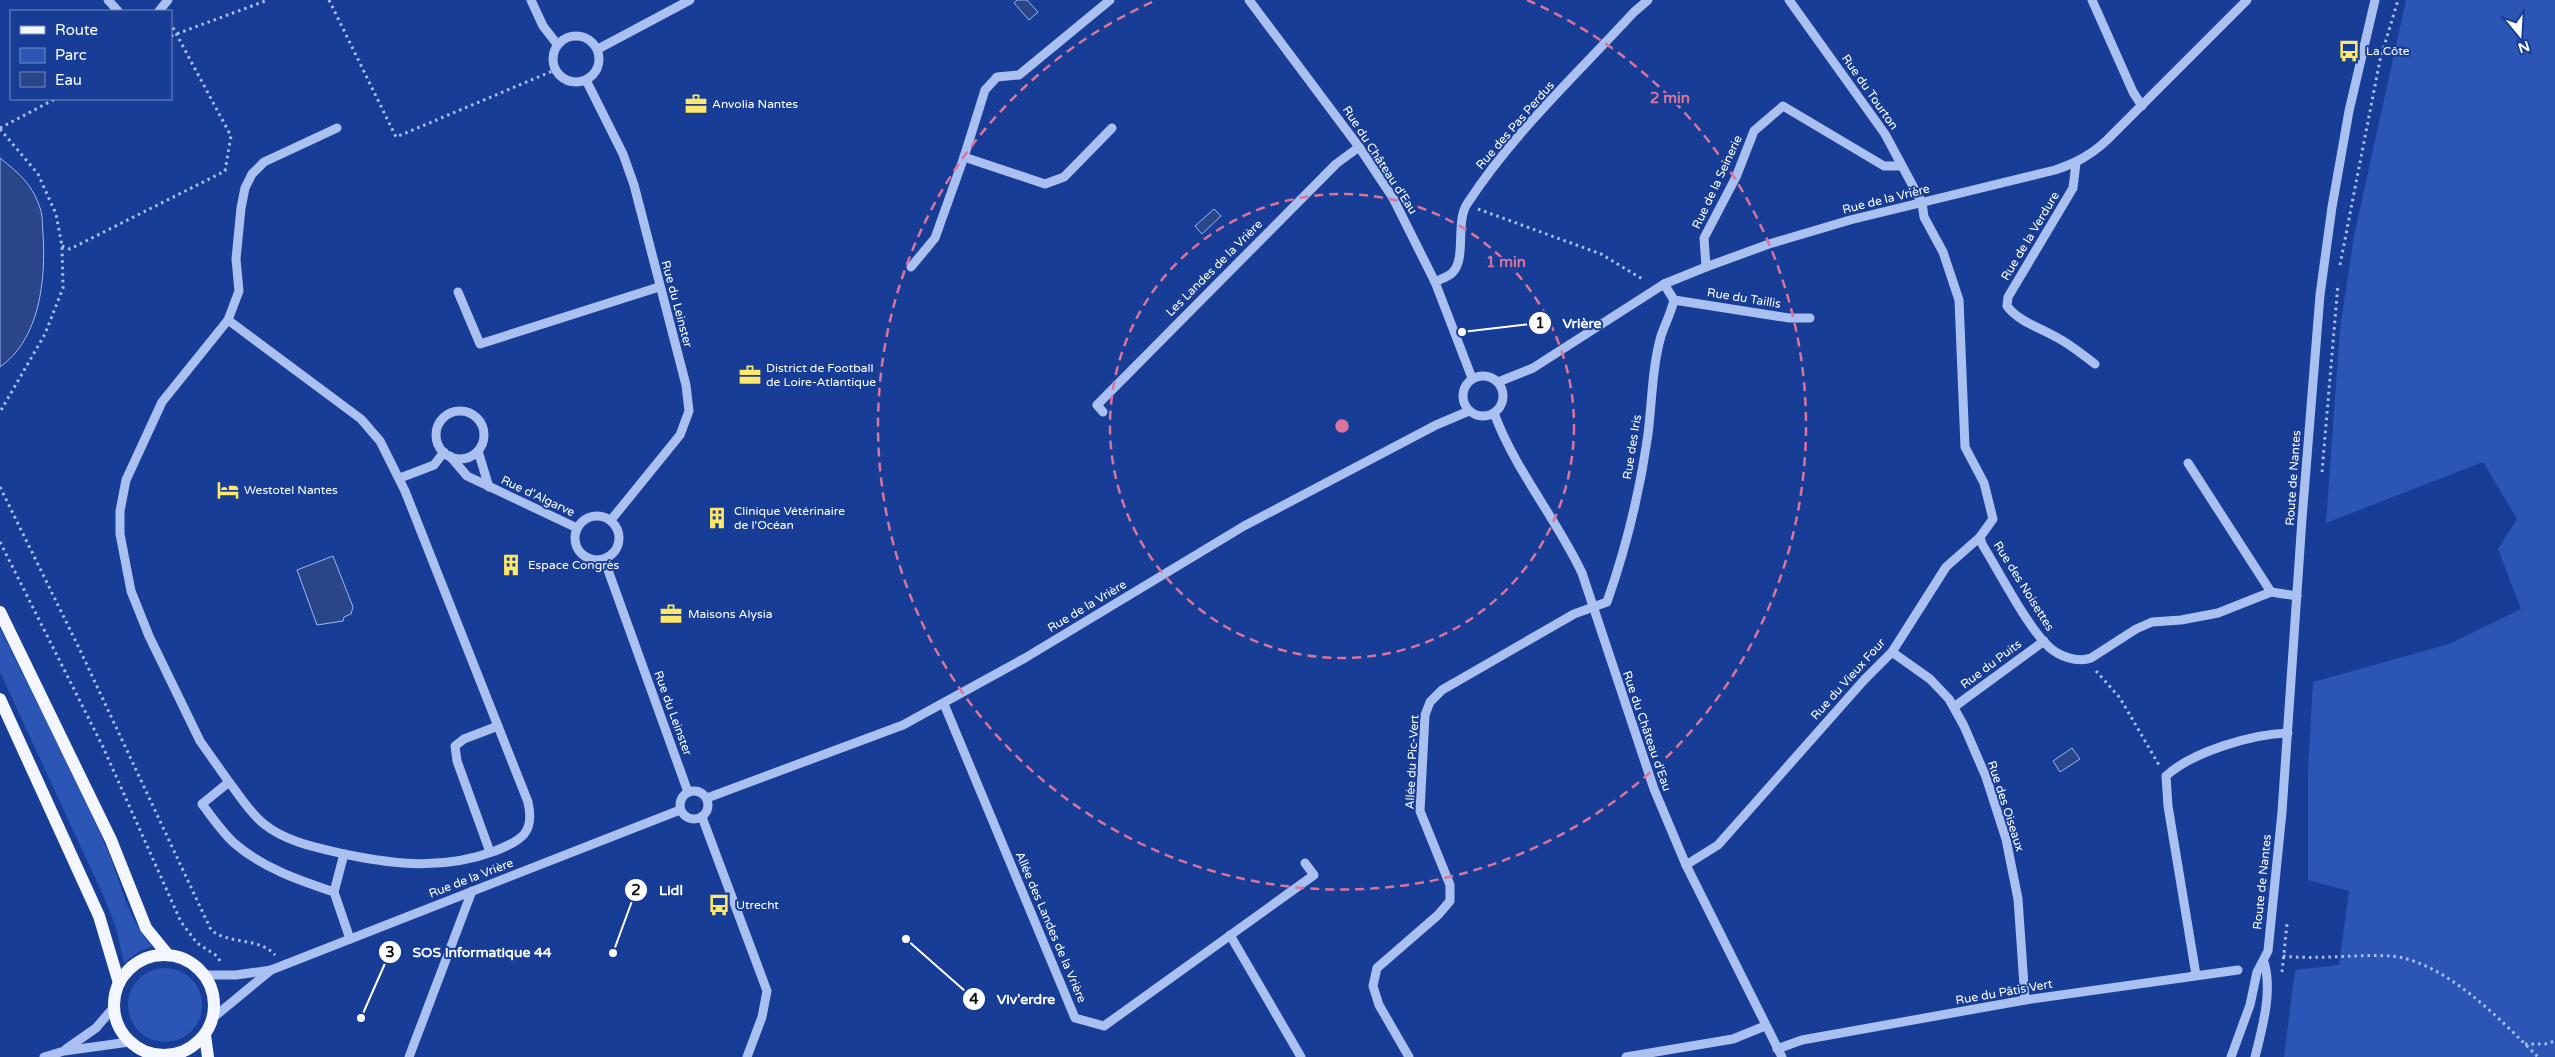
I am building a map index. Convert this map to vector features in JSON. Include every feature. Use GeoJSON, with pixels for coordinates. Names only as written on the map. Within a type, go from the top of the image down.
{"type":"FeatureCollection","features":[{"type":"Feature","properties":{"kind":"main road"},"geometry":{"type":"LineString","coordinates":[[0,612],[111,840],[146,928],[168,954]]}},
{"type":"Feature","properties":{"kind":"main road"},"geometry":{"type":"LineString","coordinates":[[0,700],[100,916],[119,982],[114,1006],[121,1032],[129,1042],[156,1056],[181,1053],[194,1046],[205,1035],[214,1017],[215,1002],[212,988],[205,974],[188,961],[168,954],[156,955],[134,964],[119,982]]}},
{"type":"Feature","properties":{"kind":"main road"},"geometry":{"type":"LineString","coordinates":[[205,1035],[208,1057]]}},
{"type":"Feature","properties":{"kind":"street"},"geometry":{"type":"LineString","coordinates":[[108,0],[117,10]]}},
{"type":"Feature","properties":{"kind":"street"},"geometry":{"type":"LineString","coordinates":[[160,10],[168,0]]}},
{"type":"Feature","properties":{"kind":"street"},"geometry":{"type":"LineString","coordinates":[[531,0],[543,26],[557,44]]}},
{"type":"Feature","properties":{"kind":"street"},"geometry":{"type":"LineString","coordinates":[[598,49],[690,0]]}},
{"type":"Feature","properties":{"kind":"street"},"geometry":{"type":"LineString","coordinates":[[911,267],[935,238],[964,157],[985,90],[997,77],[1019,75],[1110,0]]}},
{"type":"Feature","properties":{"kind":"street","name":"Rue du Château d'Eau"},"geometry":{"type":"LineString","coordinates":[[1248,0],[1360,147],[1393,198],[1436,282],[1472,378]]}},
{"type":"Feature","properties":{"kind":"street","name":"Rue des Pas Perdus"},"geometry":{"type":"LineString","coordinates":[[1436,282],[1452,273],[1459,261],[1461,224],[1465,206],[1498,160],[1634,12],[1648,0]]}},
{"type":"Feature","properties":{"kind":"street","name":"Rue du Tourton"},"geometry":{"type":"LineString","coordinates":[[1789,0],[1885,134],[1922,203]]}},
{"type":"Feature","properties":{"kind":"street"},"geometry":{"type":"LineString","coordinates":[[2092,0],[2133,92],[2142,106]]}},
{"type":"Feature","properties":{"kind":"street","name":"Rue de la Vrière"},"geometry":{"type":"LineString","coordinates":[[1498,382],[1533,368],[1664,284],[1706,267],[1769,244],[1850,220],[2076,163],[2108,140],[2247,0]]}},
{"type":"Feature","properties":{"kind":"street","name":"Route de Nantes"},"geometry":{"type":"LineString","coordinates":[[2231,1057],[2250,1005],[2257,972],[2268,952],[2288,733],[2296,596],[2321,285],[2332,207],[2349,111],[2375,0]]}},
{"type":"Feature","properties":{"kind":"street"},"geometry":{"type":"LineString","coordinates":[[579,35],[587,38],[598,49],[599,64],[596,70],[586,80],[572,82],[560,76],[555,70],[552,57],[557,44],[563,38],[579,35]]}},
{"type":"Feature","properties":{"kind":"street","name":"Rue du Leinster"},"geometry":{"type":"LineString","coordinates":[[586,80],[623,154],[632,177],[659,287],[686,385],[689,411],[680,435],[611,520]]}},
{"type":"Feature","properties":{"kind":"street","name":"Rue de la Seinerie"},"geometry":{"type":"LineString","coordinates":[[1706,267],[1704,238],[1736,176],[1754,131],[1783,106],[1884,166],[1902,166]]}},
{"type":"Feature","properties":{"kind":"street"},"geometry":{"type":"LineString","coordinates":[[228,320],[361,419],[380,441],[400,478],[528,802],[532,818],[526,832],[516,843],[459,862],[415,865],[385,863],[298,841],[264,825],[228,782],[200,741],[149,636],[131,591],[120,534],[120,518],[126,480],[162,402],[228,320],[239,291],[236,259],[245,188],[252,174],[264,162],[337,128]]}},
{"type":"Feature","properties":{"kind":"street"},"geometry":{"type":"LineString","coordinates":[[964,157],[1045,184],[1064,177],[1112,128]]}},
{"type":"Feature","properties":{"kind":"street","name":"Les Landes de la Vrière"},"geometry":{"type":"LineString","coordinates":[[1103,412],[1097,405],[1336,164],[1360,147]]}},
{"type":"Feature","properties":{"kind":"street","name":"Rue de la Verdure"},"geometry":{"type":"LineString","coordinates":[[2076,163],[2073,188],[2008,297],[2007,306],[2012,313],[2026,322],[2058,337],[2095,364]]}},
{"type":"Feature","properties":{"kind":"street","name":"Rue du Vieux Four"},"geometry":{"type":"LineString","coordinates":[[1686,865],[1718,845],[1864,680],[1892,652],[1946,567],[1980,536],[1993,519],[1984,483],[1965,447],[1959,300],[1943,252],[1924,217],[1922,203]]}},
{"type":"Feature","properties":{"kind":"street"},"geometry":{"type":"LineString","coordinates":[[1664,284],[1674,300]]}},
{"type":"Feature","properties":{"kind":"street"},"geometry":{"type":"LineString","coordinates":[[458,292],[480,344],[659,287]]}},
{"type":"Feature","properties":{"kind":"street","name":"Rue du Taillis"},"geometry":{"type":"LineString","coordinates":[[1674,300],[1789,318],[1810,318]]}},
{"type":"Feature","properties":{"kind":"street","name":"Rue des Iris"},"geometry":{"type":"LineString","coordinates":[[1593,606],[1607,602],[1619,569],[1648,435],[1655,369],[1662,336],[1674,300]]}},
{"type":"Feature","properties":{"kind":"street"},"geometry":{"type":"LineString","coordinates":[[1486,376],[1498,382],[1504,395],[1500,408],[1481,416],[1469,410],[1463,398],[1466,384],[1472,378],[1486,376]]}},
{"type":"Feature","properties":{"kind":"street","name":"Rue de la Vrière"},"geometry":{"type":"LineString","coordinates":[[707,798],[903,724],[944,704],[1025,658],[1244,526],[1436,425],[1469,410]]}},
{"type":"Feature","properties":{"kind":"street","name":"Rue d'Algarve"},"geometry":{"type":"LineString","coordinates":[[489,488],[478,451],[484,436],[484,428],[475,415],[459,411],[451,412],[439,423],[436,439],[467,476],[489,488],[577,528]]}},
{"type":"Feature","properties":{"kind":"street","name":"Rue du Château d'Eau"},"geometry":{"type":"LineString","coordinates":[[1494,412],[1506,443],[1568,543],[1593,606],[1620,694],[1654,790],[1686,865],[1780,1053]]}},
{"type":"Feature","properties":{"kind":"street"},"geometry":{"type":"LineString","coordinates":[[400,478],[434,465],[447,454],[465,458],[478,451]]}},
{"type":"Feature","properties":{"kind":"street"},"geometry":{"type":"LineString","coordinates":[[2188,463],[2271,592]]}},
{"type":"Feature","properties":{"kind":"street"},"geometry":{"type":"LineString","coordinates":[[592,516],[605,517],[611,520],[618,531],[618,545],[610,556],[604,559],[589,558],[583,555],[575,542],[577,528],[586,518],[592,516]]}},
{"type":"Feature","properties":{"kind":"street","name":"Rue des Noisettes"},"geometry":{"type":"LineString","coordinates":[[1980,536],[1987,552],[2049,647],[2068,658],[2085,660]]}},
{"type":"Feature","properties":{"kind":"street","name":"Rue du Leinster"},"geometry":{"type":"LineString","coordinates":[[604,559],[688,792]]}},
{"type":"Feature","properties":{"kind":"street"},"geometry":{"type":"LineString","coordinates":[[2085,660],[2136,629],[2152,622],[2181,620],[2218,613],[2271,592],[2296,596]]}},
{"type":"Feature","properties":{"kind":"street","name":"Allée du Pic-Vert"},"geometry":{"type":"LineString","coordinates":[[1409,1057],[1379,1005],[1373,986],[1377,968],[1438,916],[1450,901],[1450,885],[1420,811],[1425,715],[1430,702],[1442,690],[1574,614],[1593,606]]}},
{"type":"Feature","properties":{"kind":"street","name":"Rue du Puits"},"geometry":{"type":"LineString","coordinates":[[1954,708],[2044,641]]}},
{"type":"Feature","properties":{"kind":"street","name":"Rue des Oiseaux"},"geometry":{"type":"LineString","coordinates":[[1892,652],[1930,679],[1954,708],[1986,777],[2006,839],[2018,899],[2026,1000]]}},
{"type":"Feature","properties":{"kind":"street","name":"Allée des Landes de la Vrière"},"geometry":{"type":"LineString","coordinates":[[944,704],[1075,1018],[1104,1026],[1314,875],[1305,863]]}},
{"type":"Feature","properties":{"kind":"street"},"geometry":{"type":"LineString","coordinates":[[490,852],[457,761],[455,746],[464,739],[498,726]]}},
{"type":"Feature","properties":{"kind":"street"},"geometry":{"type":"LineString","coordinates":[[2196,975],[2168,806],[2166,776],[2176,767],[2197,757],[2256,737],[2288,733]]}},
{"type":"Feature","properties":{"kind":"street"},"geometry":{"type":"LineString","coordinates":[[228,782],[202,804],[233,842],[259,861],[284,875],[334,892]]}},
{"type":"Feature","properties":{"kind":"street"},"geometry":{"type":"LineString","coordinates":[[702,817],[689,819],[680,810],[680,801],[688,792],[701,792],[707,798],[708,806],[702,817],[767,991],[762,1017],[748,1057]]}},
{"type":"Feature","properties":{"kind":"street","name":"Rue de la Vrière"},"geometry":{"type":"LineString","coordinates":[[205,974],[230,976],[275,968],[680,810]]}},
{"type":"Feature","properties":{"kind":"street"},"geometry":{"type":"LineString","coordinates":[[344,854],[334,892],[350,939]]}},
{"type":"Feature","properties":{"kind":"street"},"geometry":{"type":"LineString","coordinates":[[409,1057],[472,891]]}},
{"type":"Feature","properties":{"kind":"street"},"geometry":{"type":"LineString","coordinates":[[1230,935],[1301,1057]]}},
{"type":"Feature","properties":{"kind":"street","name":"Route de Nantes"},"geometry":{"type":"LineString","coordinates":[[2255,1057],[2264,1008],[2267,973],[2264,962]]}},
{"type":"Feature","properties":{"kind":"street","name":"Rue de la Vrière"},"geometry":{"type":"LineString","coordinates":[[214,1017],[275,968]]}},
{"type":"Feature","properties":{"kind":"street","name":"Rue du Pâtis Vert"},"geometry":{"type":"LineString","coordinates":[[1780,1053],[1802,1040],[2026,1000],[2238,970]]}},
{"type":"Feature","properties":{"kind":"street"},"geometry":{"type":"LineString","coordinates":[[64,1050],[96,1028],[114,1006]]}},
{"type":"Feature","properties":{"kind":"street"},"geometry":{"type":"LineString","coordinates":[[1626,1057],[1733,1039],[1765,1026]]}},
{"type":"Feature","properties":{"kind":"street"},"geometry":{"type":"LineString","coordinates":[[44,1057],[64,1050],[129,1042]]}},
{"type":"Feature","properties":{"kind":"path"},"geometry":{"type":"LineString","coordinates":[[172,35],[268,0]]}},
{"type":"Feature","properties":{"kind":"path"},"geometry":{"type":"LineString","coordinates":[[329,0],[396,137],[555,70]]}},
{"type":"Feature","properties":{"kind":"path"},"geometry":{"type":"LineString","coordinates":[[2321,480],[2338,274],[2380,60],[2398,0]]}},
{"type":"Feature","properties":{"kind":"path"},"geometry":{"type":"LineString","coordinates":[[62,246],[70,249],[225,171],[231,136],[172,26]]}},
{"type":"Feature","properties":{"kind":"path"},"geometry":{"type":"LineString","coordinates":[[0,412],[45,334],[63,288],[62,246],[56,214],[38,174],[0,129],[53,100]]}},
{"type":"Feature","properties":{"kind":"path"},"geometry":{"type":"LineString","coordinates":[[1465,206],[1484,211],[1601,254],[1643,279],[1652,291]]}},
{"type":"Feature","properties":{"kind":"path"},"geometry":{"type":"LineString","coordinates":[[0,487],[79,648],[211,930],[218,936],[230,940],[259,944],[274,953],[275,968]]}},
{"type":"Feature","properties":{"kind":"path"},"geometry":{"type":"LineString","coordinates":[[0,542],[103,747],[181,922],[197,944],[217,956],[230,976]]}},
{"type":"Feature","properties":{"kind":"path"},"geometry":{"type":"LineString","coordinates":[[2085,660],[2120,698],[2166,776]]}},
{"type":"Feature","properties":{"kind":"path"},"geometry":{"type":"LineString","coordinates":[[2281,974],[2285,956],[2287,920]]}},
{"type":"Feature","properties":{"kind":"path"},"geometry":{"type":"LineString","coordinates":[[2268,952],[2285,956],[2350,954],[2392,956],[2416,964],[2440,975],[2484,1004],[2538,1057]]}},
{"type":"Feature","properties":{"kind":"path"},"geometry":{"type":"LineString","coordinates":[[2525,1044],[2545,1044],[2555,1041]]}},
{"type":"Feature","properties":{"kind":"green space"},"geometry":{"type":"Polygon","coordinates":[[[2406,0],[2555,0],[2555,1057],[2284,1057],[2295,970],[2339,965],[2349,891],[2308,880],[2308,770],[2313,682],[2449,644],[2521,609],[2498,549],[2517,519],[2483,462],[2326,523],[2340,329],[2354,236],[2406,0]]]}},
{"type":"Feature","properties":{"kind":"green space"},"geometry":{"type":"Polygon","coordinates":[[[0,628],[105,844],[137,925],[153,946],[140,951],[124,963],[116,928],[104,897],[0,672],[0,628]]]}},
{"type":"Feature","properties":{"kind":"green space"},"geometry":{"type":"Polygon","coordinates":[[[165,968],[179,971],[191,979],[199,991],[202,1005],[199,1019],[191,1031],[179,1039],[165,1042],[151,1039],[139,1031],[131,1019],[128,1005],[131,991],[139,979],[151,971],[165,968]]]}},
{"type":"Feature","properties":{"kind":"water"},"geometry":{"type":"Polygon","coordinates":[[[1017,0],[1027,0],[1038,12],[1029,20],[1014,3],[1017,0]]]}},
{"type":"Feature","properties":{"kind":"water"},"geometry":{"type":"Polygon","coordinates":[[[0,158],[20,175],[30,187],[38,202],[42,214],[44,251],[38,307],[32,324],[24,341],[0,367],[0,158]]]}},
{"type":"Feature","properties":{"kind":"water"},"geometry":{"type":"Polygon","coordinates":[[[1214,209],[1221,216],[1202,234],[1195,226],[1214,209]]]}},
{"type":"Feature","properties":{"kind":"water"},"geometry":{"type":"Polygon","coordinates":[[[333,556],[353,607],[351,614],[344,617],[343,621],[317,625],[297,570],[333,556]]]}},
{"type":"Feature","properties":{"kind":"water"},"geometry":{"type":"Polygon","coordinates":[[[2072,748],[2080,759],[2060,772],[2053,761],[2072,748]]]}},
{"type":"Feature","properties":{"kind":"place","name":"La Côte"},"geometry":{"type":"Point","coordinates":[2349,51]}},
{"type":"Feature","properties":{"kind":"place","name":"Anvolia Nantes"},"geometry":{"type":"Point","coordinates":[696,104]}},
{"type":"Feature","properties":{"kind":"place","name":"Vrière"},"geometry":{"type":"Point","coordinates":[1462,332]}},
{"type":"Feature","properties":{"kind":"place","name":"District de Football de Loire-Atlantique"},"geometry":{"type":"Point","coordinates":[750,375]}},
{"type":"Feature","properties":{"kind":"place","name":"Westotel Nantes"},"geometry":{"type":"Point","coordinates":[228,490]}},
{"type":"Feature","properties":{"kind":"place","name":"Clinique Vétérinaire de l'Océan"},"geometry":{"type":"Point","coordinates":[717,518]}},
{"type":"Feature","properties":{"kind":"place","name":"Espace Congrès"},"geometry":{"type":"Point","coordinates":[511,565]}},
{"type":"Feature","properties":{"kind":"place","name":"Maisons Alysia"},"geometry":{"type":"Point","coordinates":[671,614]}},
{"type":"Feature","properties":{"kind":"place","name":"Utrecht"},"geometry":{"type":"Point","coordinates":[719,905]}},
{"type":"Feature","properties":{"kind":"place","name":"Viv'erdre"},"geometry":{"type":"Point","coordinates":[906,939]}},
{"type":"Feature","properties":{"kind":"place","name":"Lidl"},"geometry":{"type":"Point","coordinates":[613,953]}},
{"type":"Feature","properties":{"kind":"place","name":"SOS Informatique 44"},"geometry":{"type":"Point","coordinates":[361,1018]}}]}
